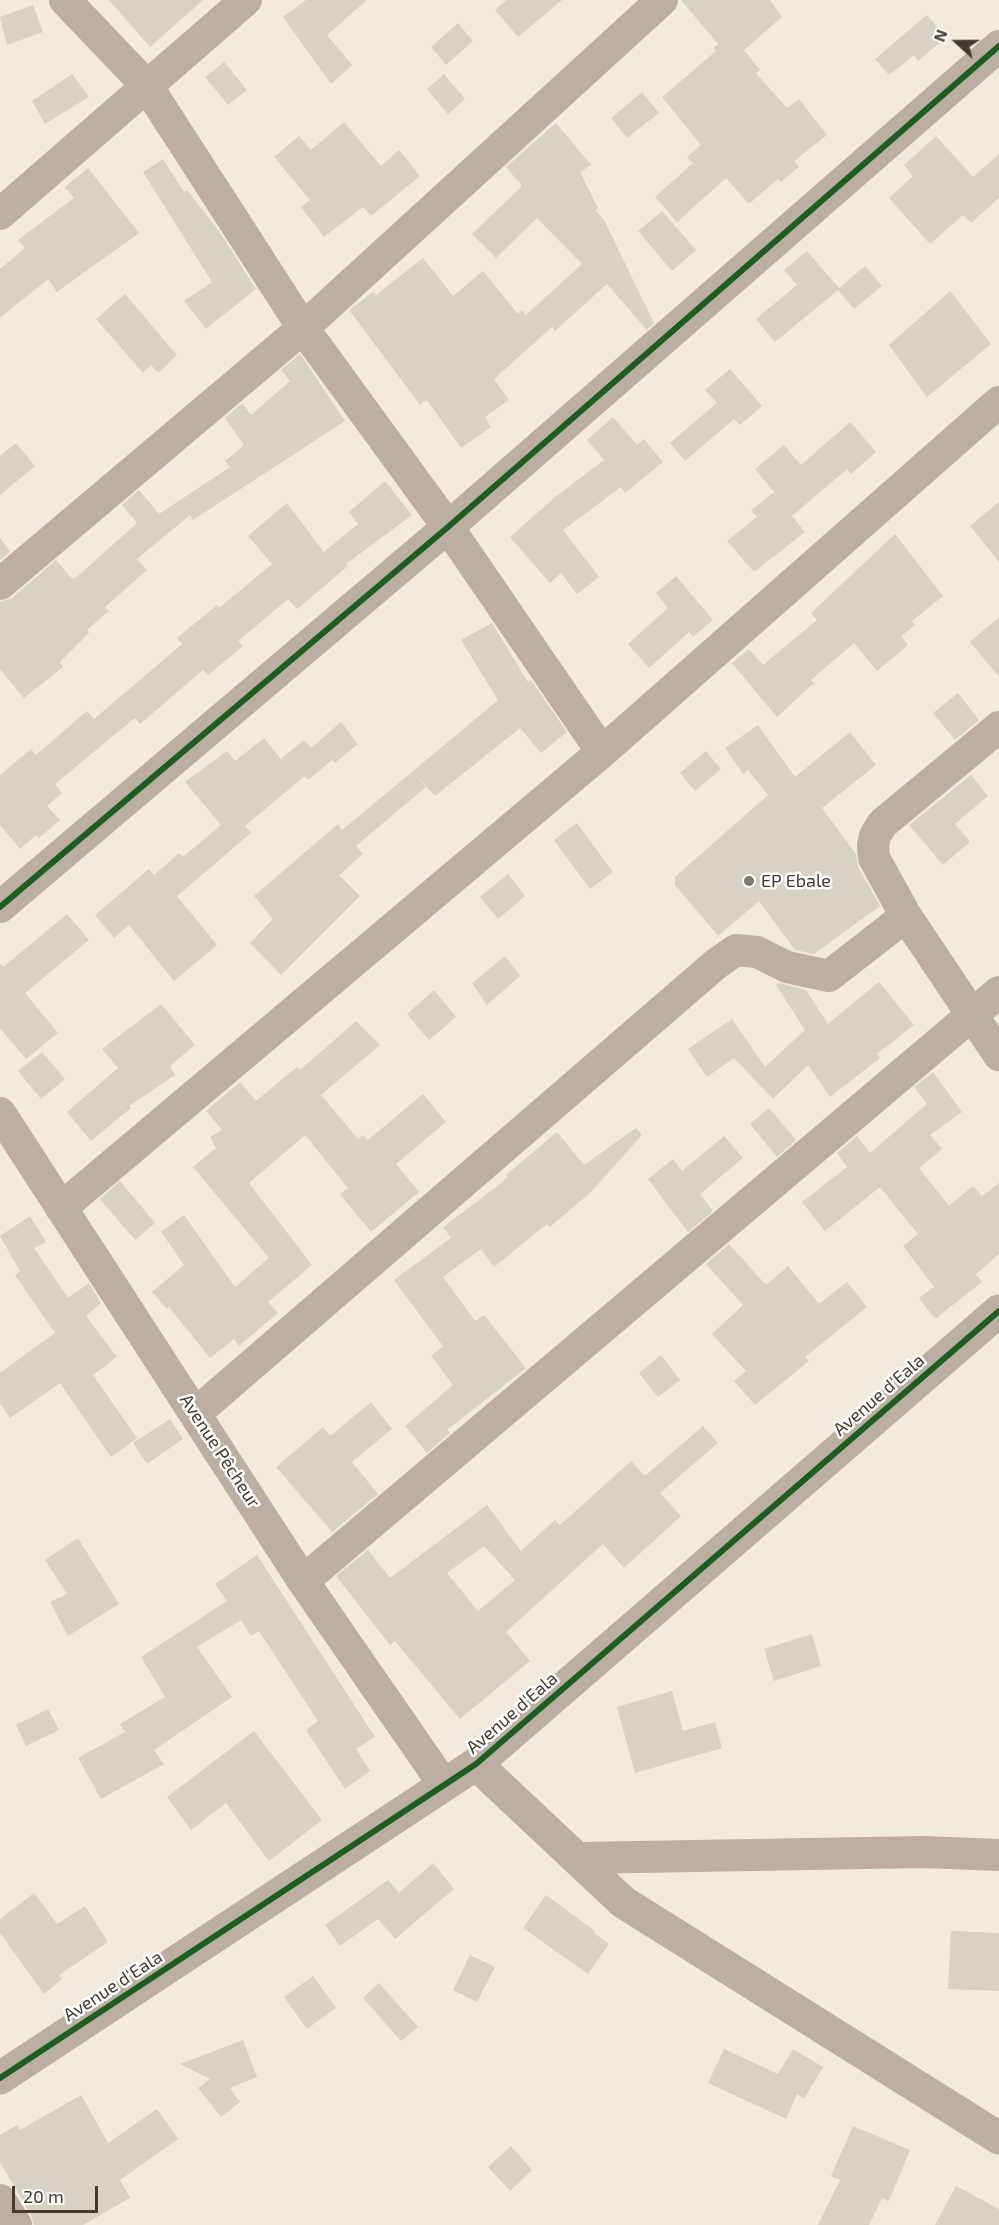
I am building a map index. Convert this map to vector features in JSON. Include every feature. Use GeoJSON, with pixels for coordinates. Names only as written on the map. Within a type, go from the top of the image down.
{"type":"FeatureCollection","features":[{"type":"Feature","properties":{"kind":"street"},"geometry":{"type":"LineString","coordinates":[[65,0],[147,86],[303,328],[448,527],[602,752]]}},
{"type":"Feature","properties":{"kind":"street"},"geometry":{"type":"LineString","coordinates":[[0,214],[246,0]]}},
{"type":"Feature","properties":{"kind":"street"},"geometry":{"type":"LineString","coordinates":[[0,584],[303,328],[662,0]]}},
{"type":"Feature","properties":{"kind":"street"},"geometry":{"type":"LineString","coordinates":[[0,907],[448,527],[999,46]]}},
{"type":"Feature","properties":{"kind":"street"},"geometry":{"type":"LineString","coordinates":[[61,1208],[602,752],[999,402]]}},
{"type":"Feature","properties":{"kind":"street"},"geometry":{"type":"LineString","coordinates":[[999,727],[882,824],[875,836],[873,846],[874,858],[906,916],[999,1055]]}},
{"type":"Feature","properties":{"kind":"street"},"geometry":{"type":"LineString","coordinates":[[196,1413],[716,964],[736,950],[757,952],[787,967],[829,976],[906,916]]}},
{"type":"Feature","properties":{"kind":"street"},"geometry":{"type":"LineString","coordinates":[[303,1581],[999,992]]}},
{"type":"Feature","properties":{"kind":"street","name":"Avenue Pêcheur"},"geometry":{"type":"LineString","coordinates":[[0,1113],[303,1581],[444,1785]]}},
{"type":"Feature","properties":{"kind":"street","name":"Avenue d'Eala"},"geometry":{"type":"LineString","coordinates":[[0,2078],[476,1764],[999,1311]]}},
{"type":"Feature","properties":{"kind":"street"},"geometry":{"type":"LineString","coordinates":[[476,1764],[580,1858],[623,1902],[999,2138]]}},
{"type":"Feature","properties":{"kind":"street"},"geometry":{"type":"LineString","coordinates":[[580,1858],[924,1852],[999,1855]]}},
{"type":"Feature","properties":{"kind":"street"},"geometry":{"type":"LineString","coordinates":[[0,2200],[16,2225]]}},
{"type":"Feature","properties":{"kind":"building"},"geometry":{"type":"Polygon","coordinates":[[[109,0],[203,0],[150,47],[109,0]]]}},
{"type":"Feature","properties":{"kind":"building"},"geometry":{"type":"Polygon","coordinates":[[[306,0],[367,0],[327,35],[352,65],[331,84],[283,17],[306,0]]]}},
{"type":"Feature","properties":{"kind":"building"},"geometry":{"type":"Polygon","coordinates":[[[507,0],[562,0],[518,37],[495,10],[507,0]]]}},
{"type":"Feature","properties":{"kind":"building"},"geometry":{"type":"Polygon","coordinates":[[[681,0],[770,0],[782,17],[744,50],[760,70],[756,73],[787,108],[799,99],[827,135],[794,161],[799,167],[781,182],[778,179],[749,204],[726,178],[677,222],[655,197],[693,163],[687,157],[701,145],[662,97],[716,51],[713,48],[718,44],[681,0]]]}},
{"type":"Feature","properties":{"kind":"building"},"geometry":{"type":"Polygon","coordinates":[[[33,5],[43,32],[7,45],[0,17],[33,5]]]}},
{"type":"Feature","properties":{"kind":"building"},"geometry":{"type":"Polygon","coordinates":[[[927,15],[946,37],[918,61],[914,55],[889,75],[875,59],[927,15]]]}},
{"type":"Feature","properties":{"kind":"building"},"geometry":{"type":"Polygon","coordinates":[[[458,23],[473,41],[446,65],[431,47],[458,23]]]}},
{"type":"Feature","properties":{"kind":"building"},"geometry":{"type":"Polygon","coordinates":[[[224,62],[247,90],[228,105],[205,77],[224,62]]]}},
{"type":"Feature","properties":{"kind":"building"},"geometry":{"type":"Polygon","coordinates":[[[72,74],[89,97],[45,124],[32,101],[72,74]]]}},
{"type":"Feature","properties":{"kind":"building"},"geometry":{"type":"Polygon","coordinates":[[[444,74],[465,99],[448,114],[427,89],[444,74]]]}},
{"type":"Feature","properties":{"kind":"building"},"geometry":{"type":"Polygon","coordinates":[[[642,92],[659,113],[627,138],[611,118],[642,92]]]}},
{"type":"Feature","properties":{"kind":"building"},"geometry":{"type":"Polygon","coordinates":[[[344,122],[381,166],[399,150],[420,176],[371,216],[363,207],[324,237],[301,207],[310,200],[274,157],[299,136],[311,150],[344,122]]]}},
{"type":"Feature","properties":{"kind":"building"},"geometry":{"type":"Polygon","coordinates":[[[556,123],[591,165],[580,172],[598,208],[595,210],[604,220],[654,323],[647,330],[607,284],[555,331],[552,327],[494,379],[509,400],[485,417],[491,427],[461,448],[427,400],[420,405],[349,310],[373,292],[376,295],[423,258],[453,296],[483,271],[518,314],[522,310],[526,315],[582,264],[537,218],[496,258],[472,234],[522,186],[506,167],[556,123]]]}},
{"type":"Feature","properties":{"kind":"building"},"geometry":{"type":"Polygon","coordinates":[[[936,136],[973,177],[999,154],[999,198],[971,223],[963,215],[930,244],[889,198],[913,176],[904,165],[936,136]]]}},
{"type":"Feature","properties":{"kind":"building"},"geometry":{"type":"Polygon","coordinates":[[[163,159],[184,192],[187,190],[221,234],[256,289],[206,329],[184,301],[212,282],[143,172],[163,159]]]}},
{"type":"Feature","properties":{"kind":"building"},"geometry":{"type":"Polygon","coordinates":[[[88,168],[139,233],[57,292],[48,279],[0,318],[0,269],[25,248],[18,240],[74,198],[65,187],[88,168]]]}},
{"type":"Feature","properties":{"kind":"building"},"geometry":{"type":"Polygon","coordinates":[[[662,211],[696,250],[672,271],[638,231],[662,211]]]}},
{"type":"Feature","properties":{"kind":"building"},"geometry":{"type":"Polygon","coordinates":[[[807,251],[839,288],[865,266],[882,286],[854,309],[838,290],[775,342],[756,319],[797,285],[784,270],[807,251]]]}},
{"type":"Feature","properties":{"kind":"building"},"geometry":{"type":"Polygon","coordinates":[[[950,291],[991,344],[927,397],[889,345],[950,291]]]}},
{"type":"Feature","properties":{"kind":"building"},"geometry":{"type":"Polygon","coordinates":[[[125,294],[177,355],[158,373],[151,365],[143,373],[96,319],[125,294]]]}},
{"type":"Feature","properties":{"kind":"building"},"geometry":{"type":"Polygon","coordinates":[[[300,354],[345,421],[193,520],[190,515],[137,559],[147,570],[105,607],[109,611],[87,630],[89,633],[60,662],[63,667],[24,698],[0,669],[0,602],[12,598],[56,560],[72,579],[78,576],[137,523],[122,505],[139,490],[159,514],[230,467],[225,461],[244,445],[225,418],[242,403],[251,415],[290,381],[281,370],[300,354]]]}},
{"type":"Feature","properties":{"kind":"building"},"geometry":{"type":"Polygon","coordinates":[[[730,369],[762,406],[740,425],[734,419],[685,461],[670,443],[717,403],[705,390],[730,369]]]}},
{"type":"Feature","properties":{"kind":"building"},"geometry":{"type":"Polygon","coordinates":[[[613,417],[637,445],[644,439],[663,462],[625,493],[621,487],[563,530],[599,577],[577,594],[561,573],[550,583],[510,537],[554,498],[604,460],[587,440],[613,417]]]}},
{"type":"Feature","properties":{"kind":"building"},"geometry":{"type":"Polygon","coordinates":[[[850,422],[876,452],[851,474],[847,469],[792,516],[805,532],[754,572],[727,541],[757,517],[751,510],[774,492],[755,469],[784,445],[801,465],[850,422]]]}},
{"type":"Feature","properties":{"kind":"building"},"geometry":{"type":"Polygon","coordinates":[[[16,443],[35,466],[0,495],[0,456],[16,443]]]}},
{"type":"Feature","properties":{"kind":"building"},"geometry":{"type":"Polygon","coordinates":[[[385,481],[412,515],[346,564],[348,566],[297,609],[288,599],[238,641],[243,646],[208,675],[203,670],[140,724],[135,718],[55,784],[62,793],[47,806],[60,820],[39,838],[36,835],[20,849],[0,825],[0,775],[31,749],[36,755],[87,711],[94,719],[182,644],[177,638],[217,605],[219,608],[272,564],[248,536],[287,503],[324,552],[358,524],[349,512],[385,481]]]}},
{"type":"Feature","properties":{"kind":"building"},"geometry":{"type":"Polygon","coordinates":[[[999,502],[999,562],[970,526],[999,502]]]}},
{"type":"Feature","properties":{"kind":"building"},"geometry":{"type":"Polygon","coordinates":[[[895,534],[943,596],[912,621],[915,625],[901,636],[908,645],[877,671],[854,643],[811,680],[814,683],[777,717],[732,663],[749,649],[763,665],[817,620],[811,613],[895,534]]]}},
{"type":"Feature","properties":{"kind":"building"},"geometry":{"type":"Polygon","coordinates":[[[0,538],[10,552],[0,560],[0,538]]]}},
{"type":"Feature","properties":{"kind":"building"},"geometry":{"type":"Polygon","coordinates":[[[676,576],[713,620],[693,637],[689,632],[649,668],[628,644],[668,608],[656,593],[676,576]]]}},
{"type":"Feature","properties":{"kind":"building"},"geometry":{"type":"Polygon","coordinates":[[[999,617],[999,677],[970,642],[999,617]]]}},
{"type":"Feature","properties":{"kind":"building"},"geometry":{"type":"Polygon","coordinates":[[[492,623],[528,682],[531,680],[567,732],[541,753],[520,728],[435,796],[413,771],[498,700],[461,640],[492,623]]]}},
{"type":"Feature","properties":{"kind":"building"},"geometry":{"type":"Polygon","coordinates":[[[958,693],[979,720],[955,740],[933,713],[958,693]]]}},
{"type":"Feature","properties":{"kind":"building"},"geometry":{"type":"Polygon","coordinates":[[[341,722],[358,744],[335,763],[332,760],[308,780],[305,776],[245,826],[251,833],[177,896],[217,945],[174,981],[129,925],[114,938],[95,915],[149,869],[154,875],[179,853],[183,857],[221,825],[185,782],[227,751],[235,761],[264,738],[281,759],[304,740],[311,748],[341,722]]]}},
{"type":"Feature","properties":{"kind":"building"},"geometry":{"type":"Polygon","coordinates":[[[758,725],[795,777],[850,732],[876,765],[822,808],[856,854],[858,867],[880,906],[814,954],[795,950],[759,901],[718,936],[675,885],[675,877],[768,795],[748,770],[743,774],[725,748],[758,725]]]}},
{"type":"Feature","properties":{"kind":"building"},"geometry":{"type":"Polygon","coordinates":[[[706,751],[721,769],[695,791],[680,773],[706,751]]]}},
{"type":"Feature","properties":{"kind":"building"},"geometry":{"type":"Polygon","coordinates":[[[413,771],[426,787],[356,846],[363,854],[339,875],[360,896],[281,975],[250,943],[273,919],[254,896],[338,824],[342,830],[413,771]]]}},
{"type":"Feature","properties":{"kind":"building"},"geometry":{"type":"Polygon","coordinates":[[[971,775],[988,796],[955,824],[970,842],[943,865],[909,825],[971,775]]]}},
{"type":"Feature","properties":{"kind":"building"},"geometry":{"type":"Polygon","coordinates":[[[577,823],[613,872],[590,889],[554,840],[577,823]]]}},
{"type":"Feature","properties":{"kind":"building"},"geometry":{"type":"Polygon","coordinates":[[[508,874],[525,896],[498,919],[480,897],[508,874]]]}},
{"type":"Feature","properties":{"kind":"building"},"geometry":{"type":"Polygon","coordinates":[[[67,914],[89,940],[25,993],[58,1033],[26,1059],[0,1028],[0,963],[3,967],[67,914]]]}},
{"type":"Feature","properties":{"kind":"building"},"geometry":{"type":"Polygon","coordinates":[[[505,956],[520,976],[487,1005],[472,983],[505,956]]]}},
{"type":"Feature","properties":{"kind":"building"},"geometry":{"type":"Polygon","coordinates":[[[879,982],[914,1025],[877,1054],[880,1058],[830,1097],[808,1065],[773,1099],[734,1058],[707,1077],[688,1049],[732,1019],[765,1067],[805,1030],[776,985],[779,983],[806,990],[828,1024],[879,982]]]}},
{"type":"Feature","properties":{"kind":"building"},"geometry":{"type":"Polygon","coordinates":[[[434,990],[456,1017],[429,1040],[407,1014],[434,990]]]}},
{"type":"Feature","properties":{"kind":"building"},"geometry":{"type":"Polygon","coordinates":[[[161,1004],[195,1045],[170,1066],[175,1075],[129,1106],[131,1108],[91,1141],[67,1112],[118,1068],[102,1049],[161,1004]]]}},
{"type":"Feature","properties":{"kind":"building"},"geometry":{"type":"Polygon","coordinates":[[[356,1021],[380,1045],[321,1095],[358,1139],[363,1135],[368,1140],[423,1094],[446,1122],[396,1164],[419,1192],[371,1232],[340,1194],[348,1188],[305,1135],[249,1183],[312,1265],[268,1302],[278,1313],[239,1346],[234,1339],[210,1358],[169,1307],[167,1309],[152,1292],[184,1265],[161,1232],[184,1215],[235,1287],[269,1258],[193,1167],[216,1148],[210,1137],[222,1130],[206,1111],[240,1082],[256,1101],[297,1067],[300,1070],[356,1021]]]}},
{"type":"Feature","properties":{"kind":"building"},"geometry":{"type":"Polygon","coordinates":[[[42,1052],[65,1079],[41,1099],[18,1071],[42,1052]]]}},
{"type":"Feature","properties":{"kind":"building"},"geometry":{"type":"Polygon","coordinates":[[[933,1072],[962,1112],[930,1135],[942,1149],[919,1168],[949,1206],[973,1186],[982,1196],[999,1183],[999,1254],[976,1274],[982,1282],[935,1319],[919,1298],[934,1287],[903,1246],[918,1234],[880,1187],[825,1231],[802,1202],[847,1167],[837,1153],[857,1136],[870,1153],[927,1104],[914,1087],[933,1072]]]}},
{"type":"Feature","properties":{"kind":"building"},"geometry":{"type":"Polygon","coordinates":[[[769,1108],[796,1140],[777,1157],[750,1124],[769,1108]]]}},
{"type":"Feature","properties":{"kind":"building"},"geometry":{"type":"Polygon","coordinates":[[[636,1128],[642,1135],[590,1193],[550,1227],[547,1224],[494,1267],[481,1249],[443,1277],[475,1321],[484,1315],[526,1368],[447,1430],[450,1433],[427,1453],[405,1426],[453,1385],[431,1356],[443,1346],[394,1280],[451,1238],[443,1227],[508,1177],[506,1175],[557,1132],[584,1165],[636,1128]]]}},
{"type":"Feature","properties":{"kind":"building"},"geometry":{"type":"Polygon","coordinates":[[[724,1136],[743,1158],[700,1194],[713,1211],[688,1232],[648,1179],[673,1159],[682,1171],[724,1136]]]}},
{"type":"Feature","properties":{"kind":"building"},"geometry":{"type":"Polygon","coordinates":[[[120,1181],[155,1223],[135,1240],[100,1199],[120,1181]]]}},
{"type":"Feature","properties":{"kind":"building"},"geometry":{"type":"Polygon","coordinates":[[[30,1216],[46,1242],[34,1248],[68,1298],[89,1283],[101,1303],[86,1316],[117,1357],[93,1375],[137,1438],[111,1457],[60,1383],[10,1418],[0,1403],[0,1373],[55,1333],[15,1275],[20,1271],[0,1236],[30,1216]]]}},
{"type":"Feature","properties":{"kind":"building"},"geometry":{"type":"Polygon","coordinates":[[[729,1244],[766,1285],[788,1266],[819,1304],[847,1282],[867,1307],[805,1357],[809,1361],[755,1405],[734,1381],[746,1371],[712,1334],[743,1305],[706,1264],[729,1244]]]}},
{"type":"Feature","properties":{"kind":"building"},"geometry":{"type":"Polygon","coordinates":[[[661,1355],[680,1380],[658,1397],[639,1373],[661,1355]]]}},
{"type":"Feature","properties":{"kind":"building"},"geometry":{"type":"Polygon","coordinates":[[[371,1402],[392,1429],[352,1462],[378,1494],[332,1532],[276,1467],[323,1427],[330,1436],[371,1402]]]}},
{"type":"Feature","properties":{"kind":"building"},"geometry":{"type":"Polygon","coordinates":[[[170,1419],[183,1439],[147,1464],[133,1443],[170,1419]]]}},
{"type":"Feature","properties":{"kind":"building"},"geometry":{"type":"Polygon","coordinates":[[[703,1426],[718,1443],[660,1493],[681,1516],[624,1568],[603,1544],[506,1632],[530,1661],[460,1719],[395,1641],[390,1645],[336,1576],[368,1550],[390,1578],[487,1505],[521,1551],[555,1520],[560,1525],[631,1461],[645,1476],[703,1426]],[[484,1546],[447,1573],[478,1611],[515,1580],[484,1546]]]}},
{"type":"Feature","properties":{"kind":"building"},"geometry":{"type":"Polygon","coordinates":[[[78,1538],[119,1604],[68,1636],[50,1602],[67,1594],[45,1560],[78,1538]]]}},
{"type":"Feature","properties":{"kind":"building"},"geometry":{"type":"Polygon","coordinates":[[[257,1555],[375,1737],[356,1749],[370,1771],[345,1789],[306,1730],[318,1721],[259,1631],[251,1636],[241,1620],[197,1647],[232,1697],[154,1750],[164,1764],[101,1799],[78,1758],[125,1732],[120,1724],[165,1697],[141,1657],[227,1601],[215,1584],[257,1555]]]}},
{"type":"Feature","properties":{"kind":"building"},"geometry":{"type":"Polygon","coordinates":[[[812,1634],[821,1666],[774,1681],[764,1649],[812,1634]]]}},
{"type":"Feature","properties":{"kind":"building"},"geometry":{"type":"Polygon","coordinates":[[[672,1691],[683,1731],[715,1722],[722,1748],[635,1773],[617,1707],[672,1691]]]}},
{"type":"Feature","properties":{"kind":"building"},"geometry":{"type":"Polygon","coordinates":[[[48,1709],[59,1730],[26,1746],[16,1725],[48,1709]]]}},
{"type":"Feature","properties":{"kind":"building"},"geometry":{"type":"Polygon","coordinates":[[[254,1731],[322,1820],[269,1861],[226,1803],[191,1830],[167,1797],[254,1731]]]}},
{"type":"Feature","properties":{"kind":"building"},"geometry":{"type":"Polygon","coordinates":[[[433,1863],[454,1889],[395,1939],[378,1919],[340,1946],[325,1925],[388,1880],[399,1893],[433,1863]]]}},
{"type":"Feature","properties":{"kind":"building"},"geometry":{"type":"Polygon","coordinates":[[[34,1893],[57,1924],[85,1906],[108,1942],[59,1975],[62,1979],[44,1994],[0,1933],[0,1919],[34,1893]]]}},
{"type":"Feature","properties":{"kind":"building"},"geometry":{"type":"Polygon","coordinates":[[[546,1895],[609,1944],[588,1974],[523,1928],[546,1895]]]}},
{"type":"Feature","properties":{"kind":"building"},"geometry":{"type":"Polygon","coordinates":[[[951,1931],[999,1933],[999,1991],[948,1989],[951,1931]]]}},
{"type":"Feature","properties":{"kind":"building"},"geometry":{"type":"Polygon","coordinates":[[[470,1955],[495,1967],[477,2002],[453,1990],[470,1955]]]}},
{"type":"Feature","properties":{"kind":"building"},"geometry":{"type":"Polygon","coordinates":[[[313,1976],[336,2008],[307,2029],[284,1997],[313,1976]]]}},
{"type":"Feature","properties":{"kind":"building"},"geometry":{"type":"Polygon","coordinates":[[[379,1983],[418,2027],[401,2041],[363,1998],[379,1983]]]}},
{"type":"Feature","properties":{"kind":"building"},"geometry":{"type":"Polygon","coordinates":[[[243,2040],[257,2077],[230,2088],[240,2102],[221,2117],[198,2088],[210,2079],[180,2064],[243,2040]]]}},
{"type":"Feature","properties":{"kind":"building"},"geometry":{"type":"Polygon","coordinates":[[[724,2049],[778,2074],[793,2049],[823,2067],[804,2099],[797,2094],[786,2119],[708,2083],[724,2049]]]}},
{"type":"Feature","properties":{"kind":"building"},"geometry":{"type":"Polygon","coordinates":[[[81,2095],[108,2143],[157,2109],[178,2139],[120,2180],[130,2198],[83,2225],[34,2225],[31,2215],[0,2162],[0,2135],[17,2125],[20,2130],[81,2095]]]}},
{"type":"Feature","properties":{"kind":"building"},"geometry":{"type":"Polygon","coordinates":[[[853,2126],[910,2150],[889,2201],[882,2198],[869,2225],[818,2225],[840,2180],[831,2176],[853,2126]]]}},
{"type":"Feature","properties":{"kind":"building"},"geometry":{"type":"Polygon","coordinates":[[[511,2146],[532,2170],[510,2191],[488,2167],[511,2146]]]}},
{"type":"Feature","properties":{"kind":"building"},"geometry":{"type":"Polygon","coordinates":[[[956,2186],[999,2209],[999,2225],[935,2225],[956,2186]]]}},
{"type":"Feature","properties":{"kind":"cycle path"},"geometry":{"type":"LineString","coordinates":[[0,907],[448,527],[999,46]]}},
{"type":"Feature","properties":{"kind":"cycle path"},"geometry":{"type":"LineString","coordinates":[[0,2078],[476,1764],[999,1311]]}},
{"type":"Feature","properties":{"kind":"place","name":"EP Ebale"},"geometry":{"type":"Point","coordinates":[749,881]}}]}
